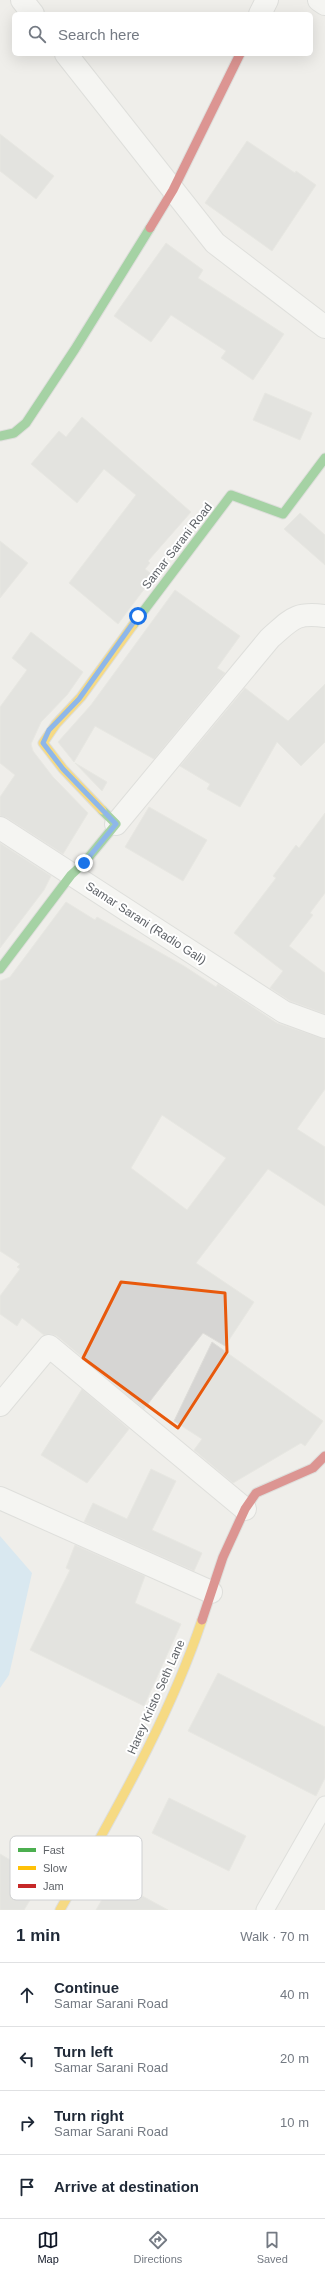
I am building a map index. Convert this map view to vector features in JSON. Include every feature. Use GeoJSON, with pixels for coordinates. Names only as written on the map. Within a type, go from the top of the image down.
{"type":"FeatureCollection","features":[{"type":"Feature","properties":{"kind":"street"},"geometry":{"type":"LineString","coordinates":[[22,0],[32,12]]}},
{"type":"Feature","properties":{"kind":"street"},"geometry":{"type":"LineString","coordinates":[[261,12],[267,0]]}},
{"type":"Feature","properties":{"kind":"street"},"geometry":{"type":"LineString","coordinates":[[319,0],[325,4]]}},
{"type":"Feature","properties":{"kind":"street"},"geometry":{"type":"LineString","coordinates":[[68,56],[215,243],[325,327]]}},
{"type":"Feature","properties":{"kind":"street"},"geometry":{"type":"LineString","coordinates":[[0,436],[14,433],[26,423],[75,349],[173,190],[239,56]]}},
{"type":"Feature","properties":{"kind":"street","name":"Samar Sarani Road"},"geometry":{"type":"LineString","coordinates":[[116,824],[63,769],[43,743],[49,730],[79,699],[138,616],[231,495],[283,514],[325,458]]}},
{"type":"Feature","properties":{"kind":"street"},"geometry":{"type":"LineString","coordinates":[[2,963],[71,875],[84,863],[270,638],[293,618],[304,614],[325,616]]}},
{"type":"Feature","properties":{"kind":"street","name":"Samar Sarani (Radio Gali)"},"geometry":{"type":"LineString","coordinates":[[0,828],[284,1012],[325,1027]]}},
{"type":"Feature","properties":{"kind":"street"},"geometry":{"type":"LineString","coordinates":[[0,1406],[49,1346],[245,1509]]}},
{"type":"Feature","properties":{"kind":"street","name":"Harey Kristo Seth Lane"},"geometry":{"type":"LineString","coordinates":[[101,1836],[123,1796],[188,1661],[223,1557],[245,1509],[256,1493],[313,1468],[325,1456]]}},
{"type":"Feature","properties":{"kind":"street"},"geometry":{"type":"LineString","coordinates":[[0,1498],[211,1592]]}},
{"type":"Feature","properties":{"kind":"street","name":"Harey Kristo Seth Lane"},"geometry":{"type":"LineString","coordinates":[[60,1910],[66,1900]]}},
{"type":"Feature","properties":{"kind":"lane"},"geometry":{"type":"LineString","coordinates":[[265,1910],[325,1805]]}},
{"type":"Feature","properties":{"kind":"highlighted area"},"geometry":{"type":"Polygon","coordinates":[[[121,1282],[225,1293],[227,1352],[178,1428],[83,1358],[121,1282]]]}},
{"type":"Feature","properties":{"kind":"water"},"geometry":{"type":"Polygon","coordinates":[[[0,1536],[32,1573],[9,1675],[0,1688],[0,1536]]]}},
{"type":"Feature","properties":{"kind":"building"},"geometry":{"type":"Polygon","coordinates":[[[0,134],[54,176],[36,199],[0,171],[0,134]]]}},
{"type":"Feature","properties":{"kind":"building"},"geometry":{"type":"Polygon","coordinates":[[[247,141],[316,185],[272,251],[205,203],[247,141]]]}},
{"type":"Feature","properties":{"kind":"building"},"geometry":{"type":"Polygon","coordinates":[[[166,243],[203,270],[198,278],[284,334],[253,380],[221,358],[226,351],[171,315],[151,342],[114,316],[166,243]]]}},
{"type":"Feature","properties":{"kind":"building"},"geometry":{"type":"Polygon","coordinates":[[[265,393],[312,413],[300,440],[253,420],[265,393]]]}},
{"type":"Feature","properties":{"kind":"building"},"geometry":{"type":"Polygon","coordinates":[[[82,417],[191,512],[148,561],[150,563],[145,569],[154,576],[118,624],[69,583],[136,495],[104,469],[77,503],[31,464],[59,431],[66,437],[82,417]]]}},
{"type":"Feature","properties":{"kind":"building"},"geometry":{"type":"Polygon","coordinates":[[[300,513],[325,535],[325,565],[284,529],[300,513]]]}},
{"type":"Feature","properties":{"kind":"building"},"geometry":{"type":"Polygon","coordinates":[[[0,541],[28,563],[0,598],[0,541]]]}},
{"type":"Feature","properties":{"kind":"building"},"geometry":{"type":"Polygon","coordinates":[[[175,590],[240,636],[217,668],[225,673],[154,759],[95,726],[74,762],[58,742],[91,705],[175,590]]]}},
{"type":"Feature","properties":{"kind":"building"},"geometry":{"type":"Polygon","coordinates":[[[31,632],[83,672],[67,695],[41,722],[31,744],[33,751],[53,777],[88,813],[63,854],[7,818],[0,816],[0,797],[15,775],[0,763],[0,707],[27,670],[12,658],[31,632]]]}},
{"type":"Feature","properties":{"kind":"building"},"geometry":{"type":"Polygon","coordinates":[[[325,684],[325,742],[301,766],[277,742],[240,807],[207,789],[210,784],[180,766],[245,688],[288,721],[325,684]]]}},
{"type":"Feature","properties":{"kind":"building"},"geometry":{"type":"Polygon","coordinates":[[[75,763],[107,782],[102,791],[75,763]]]}},
{"type":"Feature","properties":{"kind":"building"},"geometry":{"type":"Polygon","coordinates":[[[149,807],[207,840],[183,881],[125,847],[149,807]]]}},
{"type":"Feature","properties":{"kind":"building"},"geometry":{"type":"Polygon","coordinates":[[[325,813],[325,893],[310,913],[313,915],[289,946],[325,973],[325,1014],[290,1001],[270,988],[283,971],[234,933],[276,878],[273,876],[296,845],[299,848],[325,813]]]}},
{"type":"Feature","properties":{"kind":"building"},"geometry":{"type":"Polygon","coordinates":[[[0,843],[51,876],[44,890],[0,948],[0,843]]]}},
{"type":"Feature","properties":{"kind":"building"},"geometry":{"type":"Polygon","coordinates":[[[66,902],[95,920],[97,917],[184,966],[216,987],[218,984],[277,1023],[325,1039],[325,1089],[297,1129],[325,1147],[325,1206],[268,1169],[196,1263],[254,1302],[225,1346],[203,1333],[144,1409],[57,1336],[51,1334],[44,1335],[22,1318],[17,1326],[0,1314],[0,1296],[20,1269],[17,1267],[20,1264],[0,1251],[0,981],[10,977],[66,902]],[[162,1115],[131,1168],[187,1210],[226,1158],[162,1115]]]}},
{"type":"Feature","properties":{"kind":"building"},"geometry":{"type":"Polygon","coordinates":[[[212,1342],[323,1421],[305,1446],[301,1443],[233,1483],[194,1450],[202,1439],[174,1421],[212,1342]]]}},
{"type":"Feature","properties":{"kind":"building"},"geometry":{"type":"Polygon","coordinates":[[[82,1389],[129,1429],[87,1483],[41,1455],[82,1389]]]}},
{"type":"Feature","properties":{"kind":"building"},"geometry":{"type":"Polygon","coordinates":[[[151,1469],[176,1481],[152,1530],[202,1553],[194,1571],[84,1522],[93,1503],[127,1519],[151,1469]]]}},
{"type":"Feature","properties":{"kind":"building"},"geometry":{"type":"Polygon","coordinates":[[[75,1545],[145,1576],[135,1603],[181,1624],[144,1706],[30,1650],[70,1570],[66,1568],[75,1545]]]}},
{"type":"Feature","properties":{"kind":"building"},"geometry":{"type":"Polygon","coordinates":[[[218,1673],[325,1727],[325,1778],[316,1796],[188,1731],[218,1673]]]}},
{"type":"Feature","properties":{"kind":"building"},"geometry":{"type":"Polygon","coordinates":[[[169,1798],[246,1836],[229,1871],[152,1833],[169,1798]]]}},
{"type":"Feature","properties":{"kind":"building"},"geometry":{"type":"Polygon","coordinates":[[[0,1854],[10,1860],[10,1900],[30,1900],[24,1910],[0,1910],[0,1854]]]}},
{"type":"Feature","properties":{"kind":"building"},"geometry":{"type":"Polygon","coordinates":[[[142,1896],[168,1910],[96,1910],[102,1900],[142,1900],[142,1896]]]}},
{"type":"Feature","properties":{"kind":"traffic: fast"},"geometry":{"type":"LineString","coordinates":[[0,436],[14,433],[26,423],[75,349],[150,228]]}},
{"type":"Feature","properties":{"kind":"traffic: fast"},"geometry":{"type":"LineString","coordinates":[[133,625],[231,495],[283,514],[325,458]]}},
{"type":"Feature","properties":{"kind":"traffic: fast"},"geometry":{"type":"LineString","coordinates":[[0,969],[71,875],[84,863],[116,824],[102,810]]}},
{"type":"Feature","properties":{"kind":"traffic: slow"},"geometry":{"type":"LineString","coordinates":[[102,810],[63,769],[43,743],[56,724],[81,697],[133,625]]}},
{"type":"Feature","properties":{"kind":"traffic: slow"},"geometry":{"type":"LineString","coordinates":[[101,1836],[156,1732],[173,1695],[202,1620]]}},
{"type":"Feature","properties":{"kind":"traffic: slow"},"geometry":{"type":"LineString","coordinates":[[60,1910],[66,1900]]}},
{"type":"Feature","properties":{"kind":"traffic: jam"},"geometry":{"type":"LineString","coordinates":[[150,228],[173,190],[239,56]]}},
{"type":"Feature","properties":{"kind":"traffic: jam"},"geometry":{"type":"LineString","coordinates":[[202,1620],[223,1557],[245,1509],[256,1493],[313,1468],[325,1456]]}},
{"type":"Feature","properties":{"kind":"route"},"geometry":{"type":"LineString","coordinates":[[84,863],[116,824],[63,769],[43,743],[49,730],[79,699],[138,616]]}}]}
